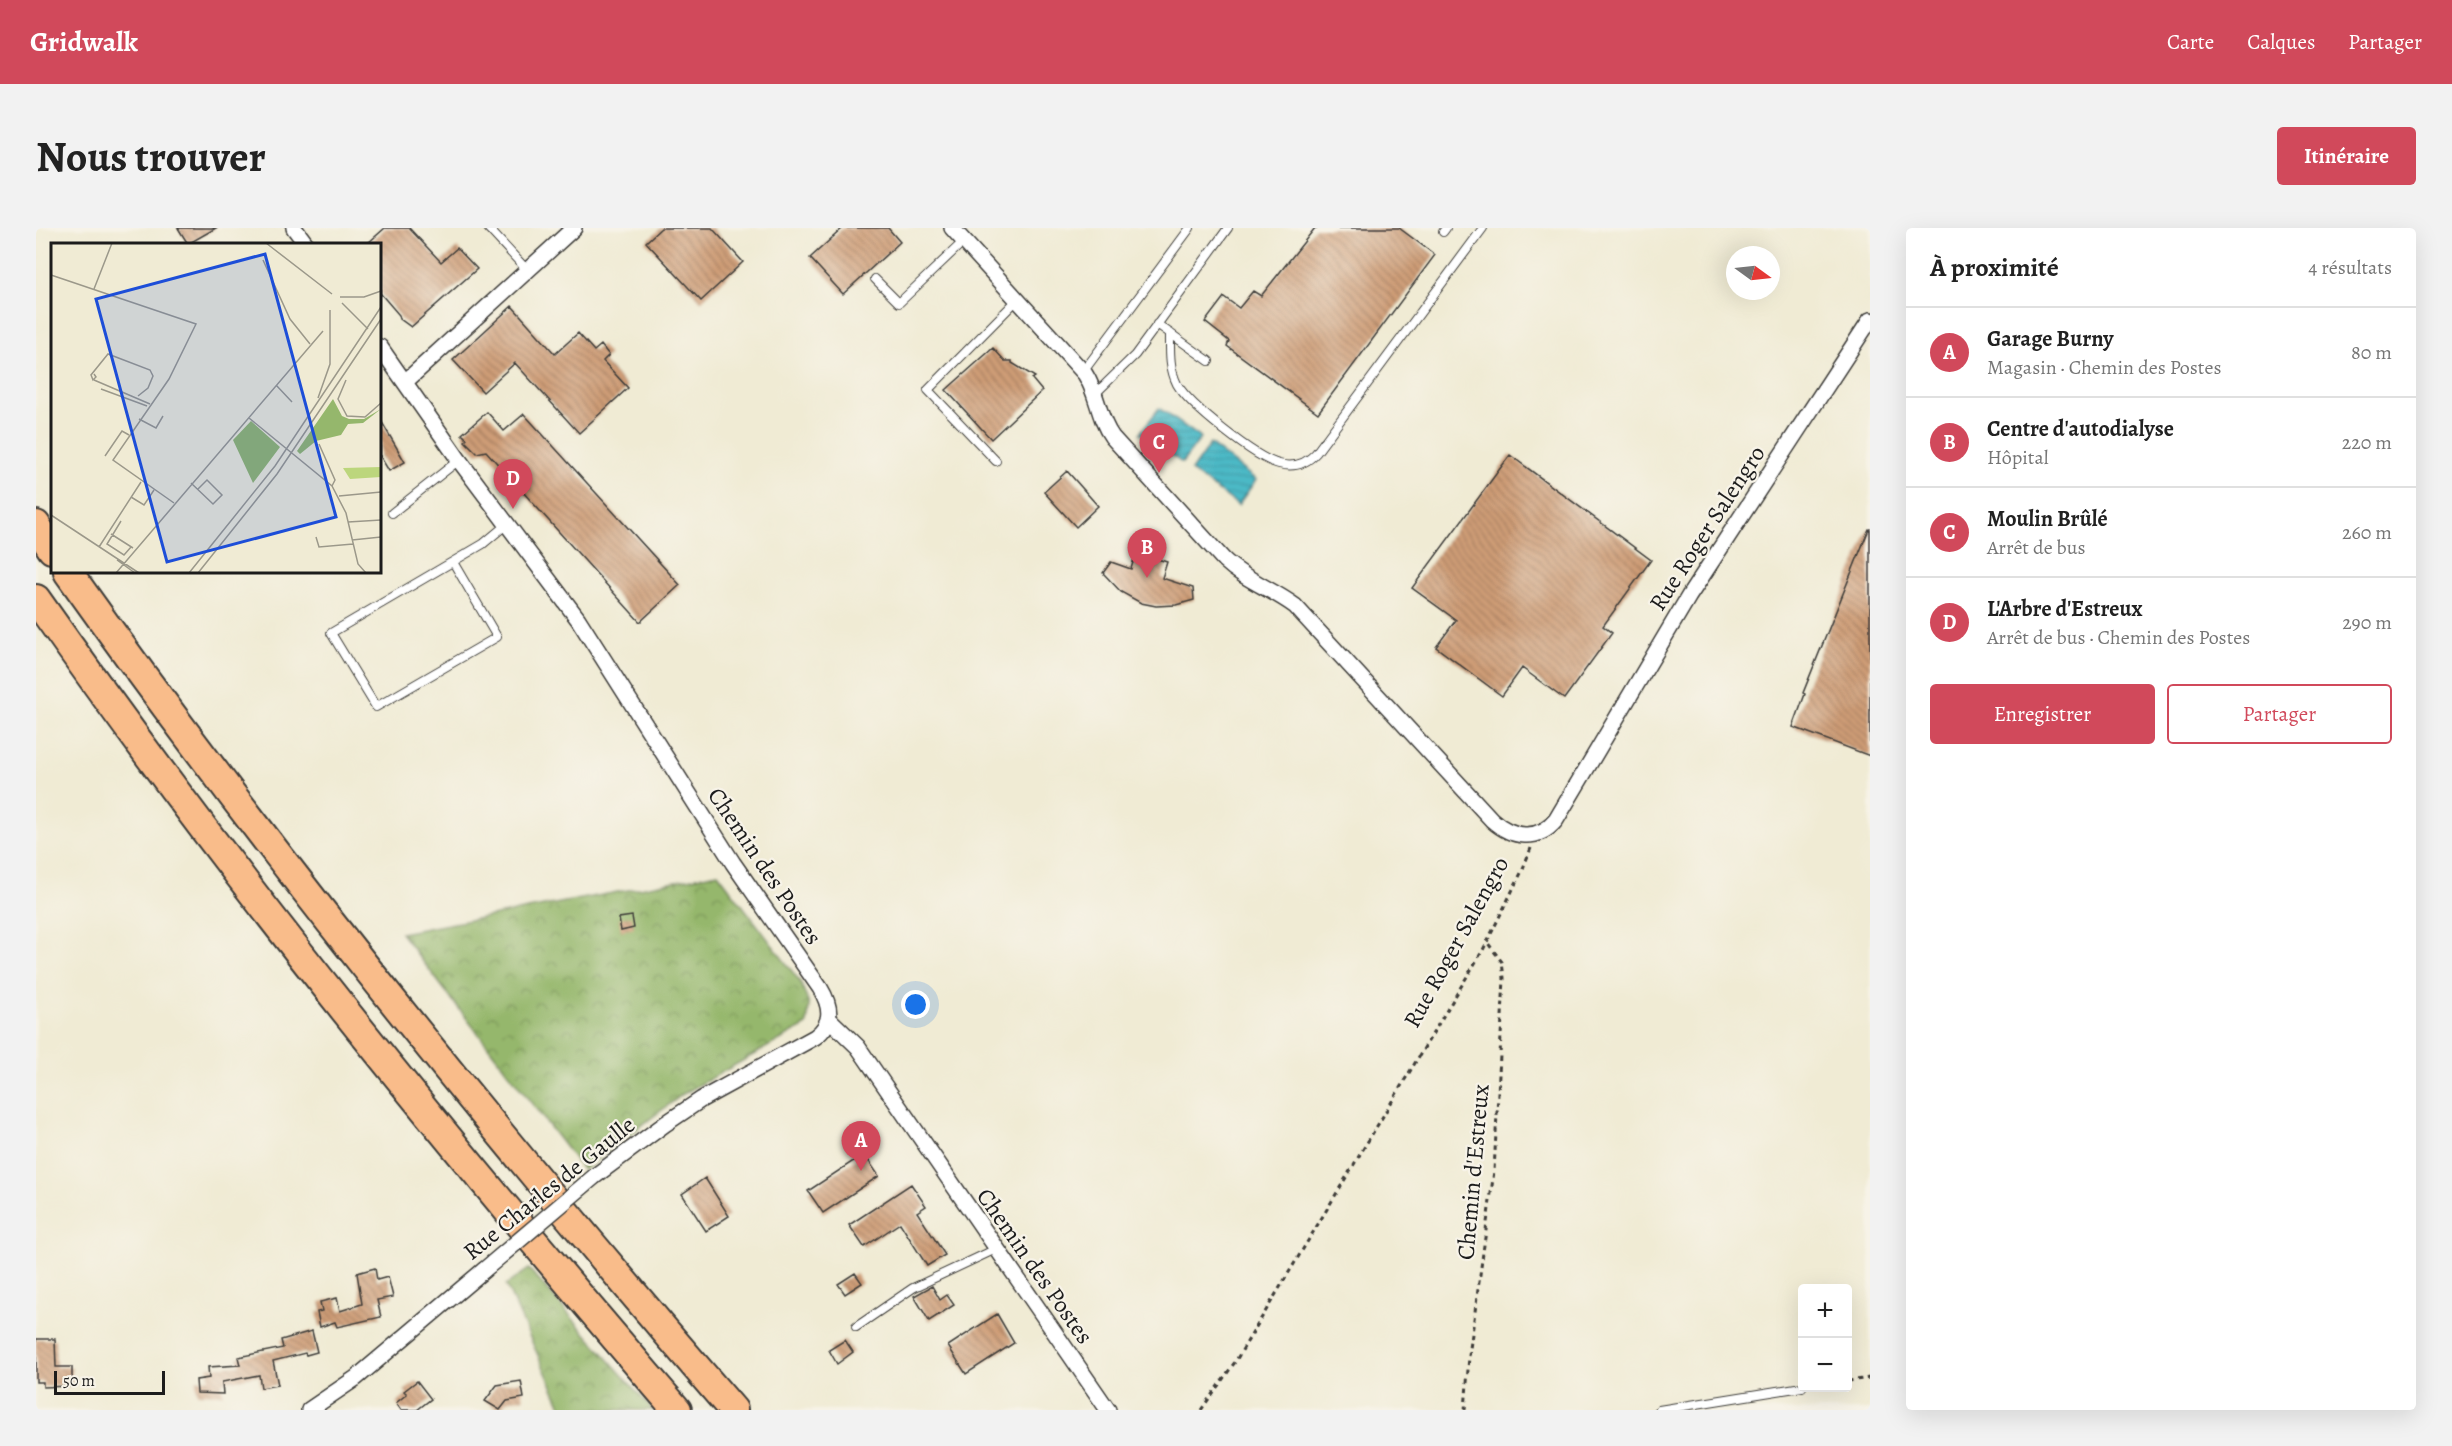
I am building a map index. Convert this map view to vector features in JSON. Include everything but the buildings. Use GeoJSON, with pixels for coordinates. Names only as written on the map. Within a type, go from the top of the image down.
{"type":"FeatureCollection","features":[{"type":"Feature","properties":{"kind":"highway"},"geometry":{"type":"LineString","coordinates":[[36,525],[51,548]]}},
{"type":"Feature","properties":{"kind":"highway"},"geometry":{"type":"LineString","coordinates":[[69,573],[196,749],[323,915],[472,1101],[733,1410]]}},
{"type":"Feature","properties":{"kind":"highway"},"geometry":{"type":"LineString","coordinates":[[36,599],[182,800],[340,1005],[496,1196],[677,1410]]}},
{"type":"Feature","properties":{"kind":"highway"},"geometry":{"type":"LineString","coordinates":[[586,1238],[651,1297],[754,1410]]}},
{"type":"Feature","properties":{"kind":"highway"},"geometry":{"type":"LineString","coordinates":[[651,1379],[667,1410]]}},
{"type":"Feature","properties":{"kind":"street"},"geometry":{"type":"LineString","coordinates":[[294,228],[305,243]]}},
{"type":"Feature","properties":{"kind":"street"},"geometry":{"type":"LineString","coordinates":[[405,382],[574,228]]}},
{"type":"Feature","properties":{"kind":"street"},"geometry":{"type":"LineString","coordinates":[[952,228],[1083,372],[1095,394],[1103,422],[1112,437],[1224,560],[1245,577],[1278,595],[1302,613],[1492,819],[1515,833],[1534,835]]}},
{"type":"Feature","properties":{"kind":"street","name":"Rue Roger Salengro"},"geometry":{"type":"LineString","coordinates":[[1534,835],[1550,826],[1565,805],[1694,589],[1870,320]]}},
{"type":"Feature","properties":{"kind":"street","name":"Chemin des Postes"},"geometry":{"type":"LineString","coordinates":[[381,348],[459,460],[578,619],[733,863],[820,988],[828,1004],[829,1019],[858,1047],[1108,1410]]}},
{"type":"Feature","properties":{"kind":"street","name":"Rue Charles de Gaulle"},"geometry":{"type":"LineString","coordinates":[[309,1410],[365,1371],[596,1176],[664,1124],[702,1099],[815,1036],[829,1019]]}},
{"type":"Feature","properties":{"kind":"lane"},"geometry":{"type":"LineString","coordinates":[[488,228],[527,270]]}},
{"type":"Feature","properties":{"kind":"lane"},"geometry":{"type":"LineString","coordinates":[[1083,372],[1190,228]]}},
{"type":"Feature","properties":{"kind":"lane"},"geometry":{"type":"LineString","coordinates":[[1095,394],[1128,364],[1228,228]]}},
{"type":"Feature","properties":{"kind":"lane"},"geometry":{"type":"LineString","coordinates":[[1170,333],[1172,370],[1178,385],[1189,400],[1263,458],[1286,466],[1301,464],[1316,453],[1483,228]]}},
{"type":"Feature","properties":{"kind":"lane"},"geometry":{"type":"LineString","coordinates":[[875,279],[899,303],[964,241]]}},
{"type":"Feature","properties":{"kind":"lane"},"geometry":{"type":"LineString","coordinates":[[996,461],[928,390],[1017,300]]}},
{"type":"Feature","properties":{"kind":"lane"},"geometry":{"type":"LineString","coordinates":[[1157,324],[1209,361]]}},
{"type":"Feature","properties":{"kind":"lane"},"geometry":{"type":"LineString","coordinates":[[392,513],[459,460]]}},
{"type":"Feature","properties":{"kind":"lane"},"geometry":{"type":"LineString","coordinates":[[453,561],[497,637],[376,707],[332,633],[453,561],[483,544],[507,524]]}},
{"type":"Feature","properties":{"kind":"lane"},"geometry":{"type":"LineString","coordinates":[[856,1327],[913,1287],[996,1249]]}},
{"type":"Feature","properties":{"kind":"lane"},"geometry":{"type":"LineString","coordinates":[[1659,1410],[1798,1388]]}},
{"type":"Feature","properties":{"kind":"path","name":"Rue Roger Salengro"},"geometry":{"type":"LineString","coordinates":[[1201,1410],[1235,1362],[1487,942],[1522,871],[1534,835]]}},
{"type":"Feature","properties":{"kind":"path","name":"Chemin d'Estreux"},"geometry":{"type":"LineString","coordinates":[[1465,1410],[1469,1356],[1494,1171],[1504,978],[1502,962],[1487,942]]}},
{"type":"Feature","properties":{"kind":"path"},"geometry":{"type":"LineString","coordinates":[[1852,1380],[1870,1378]]}},
{"type":"Feature","properties":{"kind":"green space"},"geometry":{"type":"Polygon","coordinates":[[[718,873],[801,983],[809,1005],[807,1025],[683,1094],[583,1170],[401,933],[718,873]]]}},
{"type":"Feature","properties":{"kind":"green space"},"geometry":{"type":"Polygon","coordinates":[[[529,1269],[653,1410],[563,1410],[506,1285],[529,1269]]]}},
{"type":"Feature","properties":{"kind":"water"},"geometry":{"type":"Polygon","coordinates":[[[1159,408],[1201,438],[1182,463],[1140,433],[1159,408]]]}},
{"type":"Feature","properties":{"kind":"water"},"geometry":{"type":"Polygon","coordinates":[[[1210,444],[1256,480],[1238,505],[1191,471],[1210,444]]]}},
{"type":"Feature","properties":{"kind":"place","name":"Moulin Brûlé"},"geometry":{"type":"Point","coordinates":[1159,473]}},
{"type":"Feature","properties":{"kind":"place","name":"L'Arbre d'Estreux"},"geometry":{"type":"Point","coordinates":[513,509]}},
{"type":"Feature","properties":{"kind":"place","name":"Centre d'autodialyse"},"geometry":{"type":"Point","coordinates":[1147,578]}},
{"type":"Feature","properties":{"kind":"place","name":"Garage Burny"},"geometry":{"type":"Point","coordinates":[861,1171]}}]}
